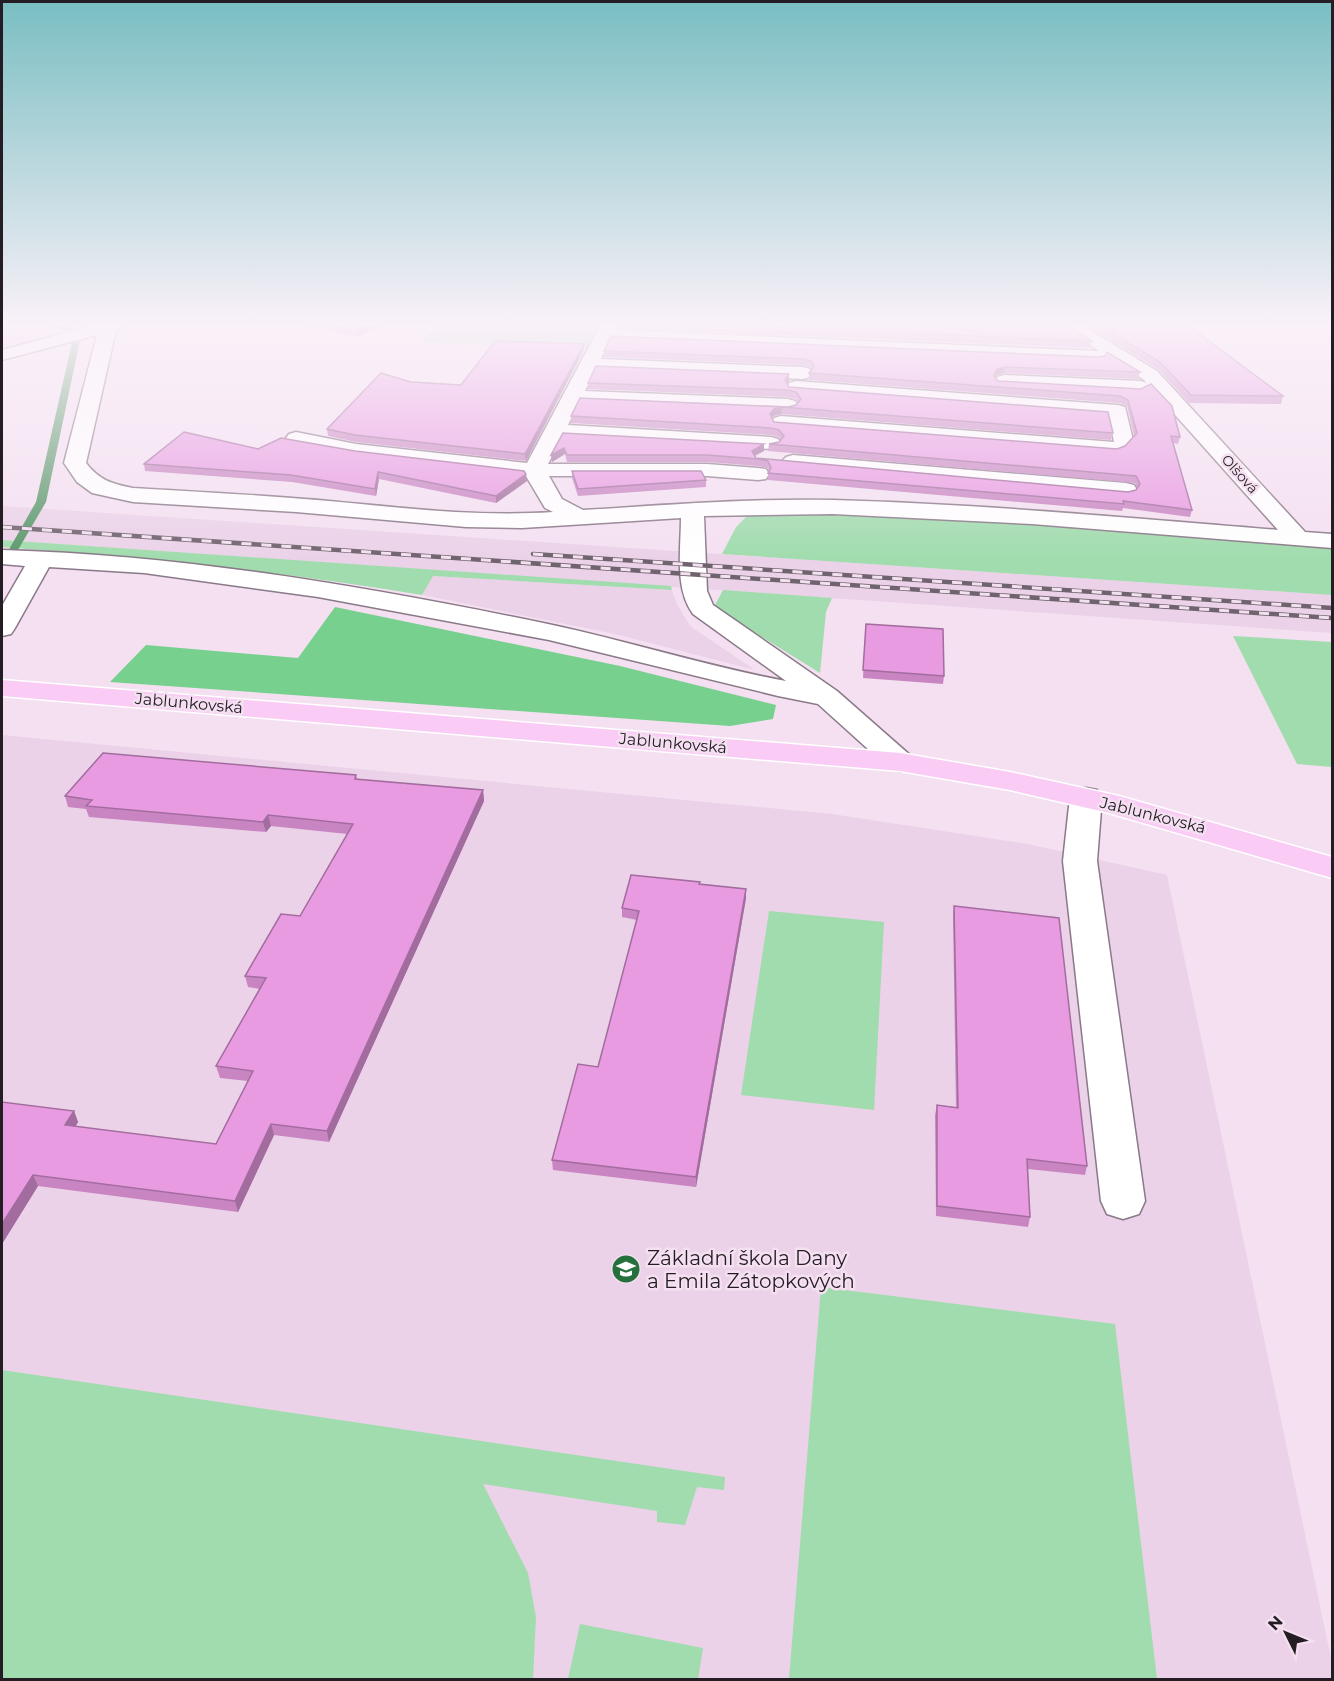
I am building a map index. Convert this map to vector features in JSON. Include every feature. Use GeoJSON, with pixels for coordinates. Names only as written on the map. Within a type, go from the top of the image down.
{"type":"FeatureCollection","features":[{"type":"Feature","properties":{"kind":"main road","name":"Jablunkovská"},"geometry":{"type":"LineString","coordinates":[[2,688],[900,762],[969,772],[1086,798],[1212,830],[1332,868]]}},
{"type":"Feature","properties":{"kind":"street"},"geometry":{"type":"LineString","coordinates":[[92,402],[75,464],[85,477],[100,488],[134,495],[296,505],[466,520],[522,521],[743,507],[900,508],[1332,541]]}},
{"type":"Feature","properties":{"kind":"street"},"geometry":{"type":"LineString","coordinates":[[534,470],[569,402]]}},
{"type":"Feature","properties":{"kind":"street"},"geometry":{"type":"LineString","coordinates":[[743,507],[791,402]]}},
{"type":"Feature","properties":{"kind":"street"},"geometry":{"type":"LineString","coordinates":[[885,402],[1119,444],[1118,411],[1004,402]]}},
{"type":"Feature","properties":{"kind":"street","name":"Olšová"},"geometry":{"type":"LineString","coordinates":[[1175,402],[1298,538]]}},
{"type":"Feature","properties":{"kind":"street"},"geometry":{"type":"LineString","coordinates":[[554,430],[764,459],[1126,490]]}},
{"type":"Feature","properties":{"kind":"street"},"geometry":{"type":"LineString","coordinates":[[296,438],[356,450],[534,470],[707,470],[764,459]]}},
{"type":"Feature","properties":{"kind":"street"},"geometry":{"type":"LineString","coordinates":[[534,470],[553,503],[580,518]]}},
{"type":"Feature","properties":{"kind":"street"},"geometry":{"type":"LineString","coordinates":[[692,512],[694,591],[702,609],[827,698],[900,762]]}},
{"type":"Feature","properties":{"kind":"street"},"geometry":{"type":"LineString","coordinates":[[2,556],[144,567],[318,588],[549,632],[827,698]]}},
{"type":"Feature","properties":{"kind":"street"},"geometry":{"type":"LineString","coordinates":[[2,628],[41,559]]}},
{"type":"Feature","properties":{"kind":"street"},"geometry":{"type":"LineString","coordinates":[[1086,798],[1080,861],[1123,1201]]}},
{"type":"Feature","properties":{"kind":"shaded area"},"geometry":{"type":"Polygon","coordinates":[[[2,506],[1332,595],[1332,633],[2,540],[2,506]]]}},
{"type":"Feature","properties":{"kind":"shaded area"},"geometry":{"type":"Polygon","coordinates":[[[432,576],[672,590],[690,626],[755,670],[615,634],[422,595],[432,576]]]}},
{"type":"Feature","properties":{"kind":"shaded area","name":"Základní škola Dany a Emila Zátopkových"},"geometry":{"type":"Polygon","coordinates":[[[2,735],[832,814],[1028,844],[1167,875],[1332,1663],[1332,1679],[2,1679],[2,735]]]}},
{"type":"Feature","properties":{"kind":"green space"},"geometry":{"type":"Polygon","coordinates":[[[833,512],[933,514],[1208,539],[1275,541],[1332,547],[1332,595],[722,554],[736,527],[748,515],[833,512]]]}},
{"type":"Feature","properties":{"kind":"green space"},"geometry":{"type":"Polygon","coordinates":[[[2,540],[671,586],[672,590],[433,576],[422,595],[212,566],[2,547],[2,540]]]}},
{"type":"Feature","properties":{"kind":"green space"},"geometry":{"type":"Polygon","coordinates":[[[723,590],[832,598],[826,612],[820,673],[714,607],[723,590]]]}},
{"type":"Feature","properties":{"kind":"green space"},"geometry":{"type":"Polygon","coordinates":[[[335,607],[620,666],[776,705],[773,719],[730,726],[110,682],[146,645],[298,658],[335,607]]]}},
{"type":"Feature","properties":{"kind":"green space"},"geometry":{"type":"Polygon","coordinates":[[[1233,636],[1332,642],[1332,767],[1297,764],[1233,636]]]}},
{"type":"Feature","properties":{"kind":"green space"},"geometry":{"type":"Polygon","coordinates":[[[769,911],[884,922],[874,1110],[741,1095],[769,911]]]}},
{"type":"Feature","properties":{"kind":"green space"},"geometry":{"type":"Polygon","coordinates":[[[821,1287],[1115,1324],[1157,1679],[789,1679],[821,1287]]]}},
{"type":"Feature","properties":{"kind":"green space"},"geometry":{"type":"Polygon","coordinates":[[[2,1370],[725,1477],[724,1490],[697,1487],[685,1525],[657,1522],[657,1511],[483,1484],[528,1573],[536,1617],[533,1679],[2,1679],[2,1370]]]}},
{"type":"Feature","properties":{"kind":"green space"},"geometry":{"type":"Polygon","coordinates":[[[580,1624],[703,1648],[698,1679],[568,1679],[580,1624]]]}},
{"type":"Feature","properties":{"kind":"building"},"geometry":{"type":"Polygon","coordinates":[[[353,402],[553,402],[525,454],[355,435],[327,429],[353,402]]]}},
{"type":"Feature","properties":{"kind":"building"},"geometry":{"type":"Polygon","coordinates":[[[578,402],[683,402],[788,407],[798,402],[986,402],[1108,412],[1113,433],[782,407],[774,409],[770,414],[774,422],[1117,449],[1125,446],[1137,433],[1129,402],[1169,402],[1172,406],[1180,437],[1171,436],[1192,510],[1123,501],[1124,504],[768,473],[771,468],[768,461],[758,459],[707,455],[567,455],[564,448],[551,455],[563,433],[764,444],[752,451],[756,458],[1128,492],[1136,490],[1140,484],[1136,476],[769,444],[779,442],[784,436],[779,430],[771,428],[571,416],[578,402]]]}},
{"type":"Feature","properties":{"kind":"building"},"geometry":{"type":"Polygon","coordinates":[[[184,432],[258,449],[281,438],[355,451],[524,471],[526,474],[496,496],[378,472],[375,489],[291,475],[144,464],[184,432]]]}},
{"type":"Feature","properties":{"kind":"building"},"geometry":{"type":"Polygon","coordinates":[[[572,471],[701,471],[706,480],[578,489],[572,471]]]}},
{"type":"Feature","properties":{"kind":"building"},"geometry":{"type":"Polygon","coordinates":[[[866,624],[943,629],[944,676],[863,670],[866,624]]]}},
{"type":"Feature","properties":{"kind":"building"},"geometry":{"type":"Polygon","coordinates":[[[103,753],[356,775],[355,779],[483,790],[327,1131],[271,1124],[235,1201],[33,1175],[2,1224],[2,1102],[74,1111],[65,1125],[216,1144],[253,1071],[216,1066],[266,978],[245,976],[281,914],[300,916],[353,824],[268,815],[263,822],[86,806],[92,800],[65,796],[103,753]]]}},
{"type":"Feature","properties":{"kind":"building"},"geometry":{"type":"Polygon","coordinates":[[[631,875],[746,889],[696,1177],[552,1160],[578,1064],[598,1067],[639,911],[622,908],[631,875]]]}},
{"type":"Feature","properties":{"kind":"building"},"geometry":{"type":"Polygon","coordinates":[[[954,906],[1059,918],[1087,1166],[1027,1159],[1030,1217],[937,1206],[937,1105],[958,1108],[954,906]]]}},
{"type":"Feature","properties":{"kind":"waterway"},"geometry":{"type":"LineString","coordinates":[[12,553],[41,502],[63,402]]}},
{"type":"Feature","properties":{"kind":"railway"},"geometry":{"type":"LineString","coordinates":[[2,527],[1332,618]]}},
{"type":"Feature","properties":{"kind":"railway"},"geometry":{"type":"LineString","coordinates":[[533,554],[1332,608]]}},
{"type":"Feature","properties":{"kind":"place","name":"Základní škola Dany a Emila Zátopkových"},"geometry":{"type":"Point","coordinates":[626,1269]}}]}
